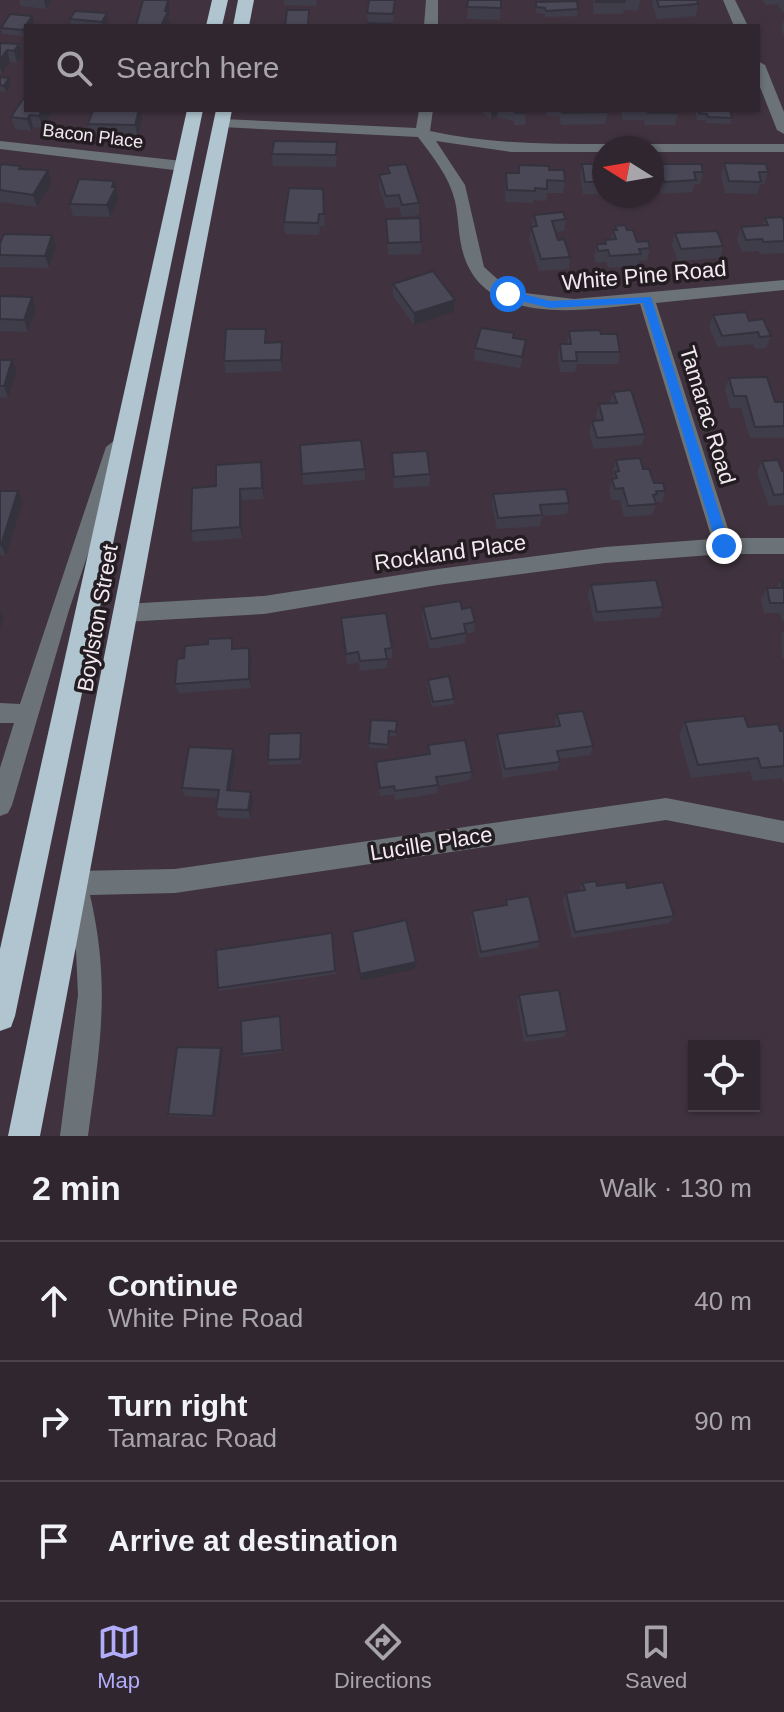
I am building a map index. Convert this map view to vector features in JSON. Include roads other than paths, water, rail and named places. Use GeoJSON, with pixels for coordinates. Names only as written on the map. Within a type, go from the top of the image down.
{"type":"FeatureCollection","features":[{"type":"Feature","properties":{"kind":"highway"},"geometry":{"type":"LineString","coordinates":[[214,24],[220,0]]}},
{"type":"Feature","properties":{"kind":"highway"},"geometry":{"type":"LineString","coordinates":[[241,24],[246,0]]}},
{"type":"Feature","properties":{"kind":"highway","name":"Boylston Street"},"geometry":{"type":"LineString","coordinates":[[0,1016],[58,759],[125,419],[195,112]]}},
{"type":"Feature","properties":{"kind":"highway","name":"Boylston Street"},"geometry":{"type":"LineString","coordinates":[[24,1136],[75,883],[177,333],[223,116]]}},
{"type":"Feature","properties":{"kind":"street"},"geometry":{"type":"LineString","coordinates":[[431,24],[432,0]]}},
{"type":"Feature","properties":{"kind":"street"},"geometry":{"type":"LineString","coordinates":[[729,0],[740,24]]}},
{"type":"Feature","properties":{"kind":"street"},"geometry":{"type":"LineString","coordinates":[[760,70],[784,130]]}},
{"type":"Feature","properties":{"kind":"street"},"geometry":{"type":"LineString","coordinates":[[422,133],[426,112]]}},
{"type":"Feature","properties":{"kind":"street"},"geometry":{"type":"LineString","coordinates":[[223,116],[387,128],[486,146],[592,148]]}},
{"type":"Feature","properties":{"kind":"street","name":"White Pine Road"},"geometry":{"type":"LineString","coordinates":[[422,133],[450,169],[458,186],[472,256],[478,271],[489,284],[528,301],[550,305],[647,299],[784,285]]}},
{"type":"Feature","properties":{"kind":"street","name":"Bacon Place"},"geometry":{"type":"LineString","coordinates":[[0,145],[182,166]]}},
{"type":"Feature","properties":{"kind":"street"},"geometry":{"type":"LineString","coordinates":[[664,148],[784,148]]}},
{"type":"Feature","properties":{"kind":"street","name":"Tamarac Road"},"geometry":{"type":"LineString","coordinates":[[647,299],[724,546]]}},
{"type":"Feature","properties":{"kind":"street"},"geometry":{"type":"LineString","coordinates":[[0,805],[26,714],[125,419]]}},
{"type":"Feature","properties":{"kind":"street","name":"Rockland Place"},"geometry":{"type":"LineString","coordinates":[[124,613],[264,605],[502,567],[605,555],[724,546],[784,546]]}},
{"type":"Feature","properties":{"kind":"street"},"geometry":{"type":"LineString","coordinates":[[0,713],[26,714]]}},
{"type":"Feature","properties":{"kind":"street","name":"Lucille Place"},"geometry":{"type":"LineString","coordinates":[[75,883],[146,883],[209,877],[666,809],[689,810],[760,830],[784,832]]}},
{"type":"Feature","properties":{"kind":"street"},"geometry":{"type":"LineString","coordinates":[[74,1136],[87,1040],[91,977],[75,883]]}}]}
